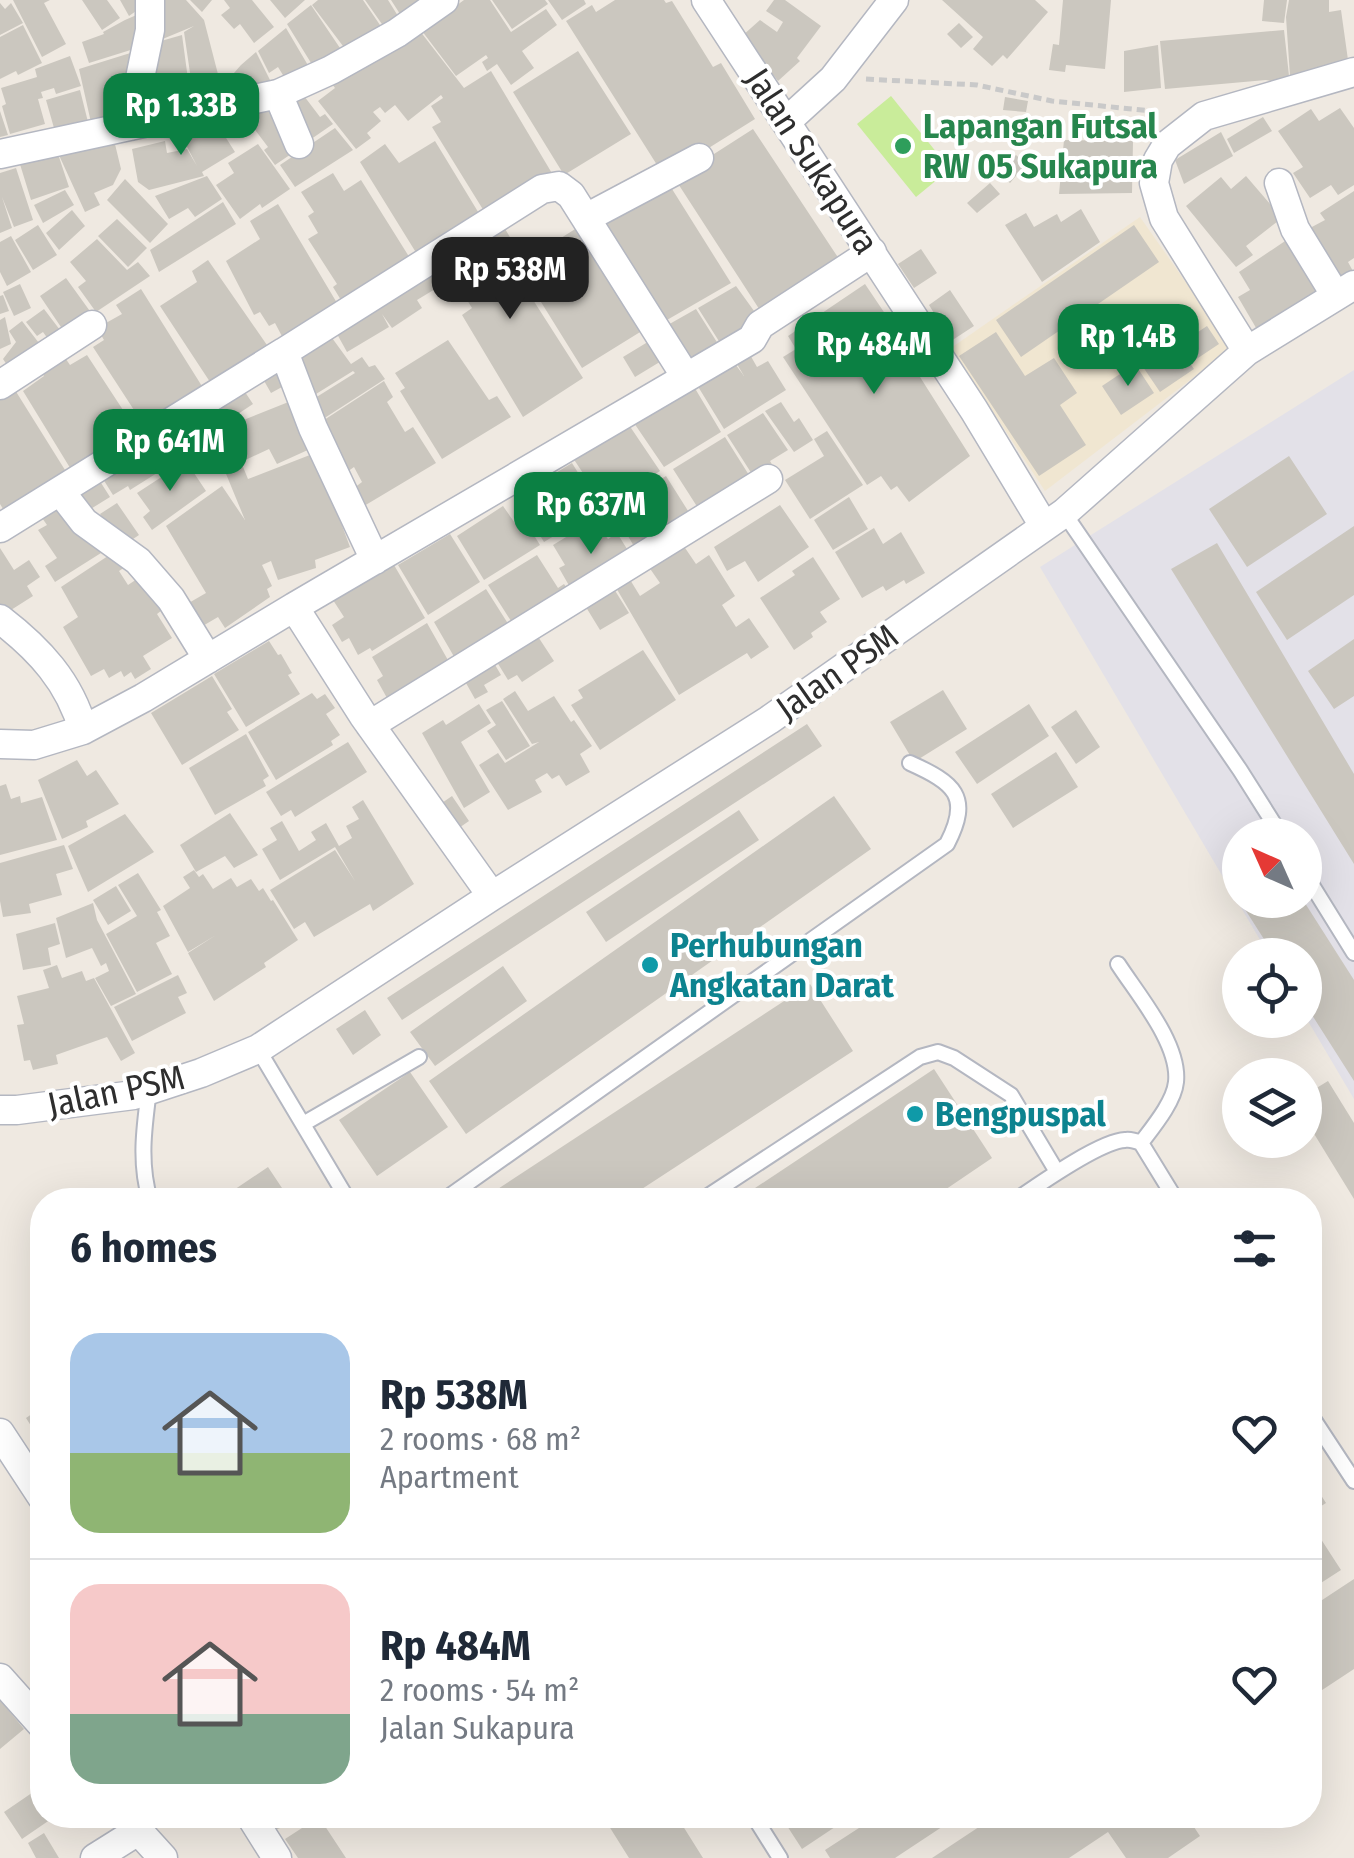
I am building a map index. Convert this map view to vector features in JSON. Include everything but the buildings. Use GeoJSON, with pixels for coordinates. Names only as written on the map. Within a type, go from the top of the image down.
{"type":"FeatureCollection","features":[{"type":"Feature","properties":{"kind":"street"},"geometry":{"type":"LineString","coordinates":[[130,126],[150,30],[150,0]]}},
{"type":"Feature","properties":{"kind":"street"},"geometry":{"type":"LineString","coordinates":[[0,154],[278,94],[397,33],[444,0]]}},
{"type":"Feature","properties":{"kind":"street","name":"Jalan Sukapura"},"geometry":{"type":"LineString","coordinates":[[706,0],[974,410],[1054,520]]}},
{"type":"Feature","properties":{"kind":"street"},"geometry":{"type":"LineString","coordinates":[[787,121],[833,78],[894,0]]}},
{"type":"Feature","properties":{"kind":"street"},"geometry":{"type":"LineString","coordinates":[[1247,351],[1164,218],[1154,182],[1158,160],[1167,145],[1204,116],[1354,72]]}},
{"type":"Feature","properties":{"kind":"street"},"geometry":{"type":"LineString","coordinates":[[278,94],[299,144]]}},
{"type":"Feature","properties":{"kind":"street"},"geometry":{"type":"LineString","coordinates":[[586,218],[699,158]]}},
{"type":"Feature","properties":{"kind":"street"},"geometry":{"type":"LineString","coordinates":[[1279,183],[1296,229],[1345,290]]}},
{"type":"Feature","properties":{"kind":"street"},"geometry":{"type":"LineString","coordinates":[[0,528],[552,186],[571,195],[686,377]]}},
{"type":"Feature","properties":{"kind":"street"},"geometry":{"type":"LineString","coordinates":[[0,744],[34,745],[82,730],[144,698],[752,339],[760,325],[872,252]]}},
{"type":"Feature","properties":{"kind":"street","name":"Jalan PSM"},"geometry":{"type":"LineString","coordinates":[[0,1110],[134,1095],[258,1050],[769,720],[1054,520],[1247,351],[1345,290]]}},
{"type":"Feature","properties":{"kind":"street"},"geometry":{"type":"LineString","coordinates":[[0,385],[92,325]]}},
{"type":"Feature","properties":{"kind":"street"},"geometry":{"type":"LineString","coordinates":[[284,352],[313,428],[375,560]]}},
{"type":"Feature","properties":{"kind":"street"},"geometry":{"type":"LineString","coordinates":[[370,725],[768,480]]}},
{"type":"Feature","properties":{"kind":"street"},"geometry":{"type":"LineString","coordinates":[[60,491],[84,522],[138,561],[172,599],[208,659]]}},
{"type":"Feature","properties":{"kind":"street"},"geometry":{"type":"LineString","coordinates":[[294,607],[370,725],[492,896]]}},
{"type":"Feature","properties":{"kind":"street"},"geometry":{"type":"LineString","coordinates":[[0,620],[41,655],[76,706],[82,730]]}},
{"type":"Feature","properties":{"kind":"street"},"geometry":{"type":"LineString","coordinates":[[0,1434],[30,1479]]}},
{"type":"Feature","properties":{"kind":"street"},"geometry":{"type":"LineString","coordinates":[[0,1678],[30,1712]]}},
{"type":"Feature","properties":{"kind":"street"},"geometry":{"type":"LineString","coordinates":[[95,1858],[126,1828]]}},
{"type":"Feature","properties":{"kind":"street"},"geometry":{"type":"LineString","coordinates":[[136,1828],[163,1858]]}},
{"type":"Feature","properties":{"kind":"street"},"geometry":{"type":"LineString","coordinates":[[258,1828],[277,1858]]}},
{"type":"Feature","properties":{"kind":"lane"},"geometry":{"type":"LineString","coordinates":[[1054,520],[1230,755],[1269,818]]}},
{"type":"Feature","properties":{"kind":"lane"},"geometry":{"type":"LineString","coordinates":[[461,1188],[948,844],[960,807],[954,792],[940,776],[910,763]]}},
{"type":"Feature","properties":{"kind":"lane"},"geometry":{"type":"LineString","coordinates":[[1322,901],[1354,952]]}},
{"type":"Feature","properties":{"kind":"lane"},"geometry":{"type":"LineString","coordinates":[[1118,964],[1171,1047],[1176,1083],[1164,1112],[1141,1142]]}},
{"type":"Feature","properties":{"kind":"lane"},"geometry":{"type":"LineString","coordinates":[[258,1050],[341,1188]]}},
{"type":"Feature","properties":{"kind":"lane"},"geometry":{"type":"LineString","coordinates":[[720,1188],[920,1057],[938,1052],[954,1058],[1011,1096],[1057,1172]]}},
{"type":"Feature","properties":{"kind":"lane"},"geometry":{"type":"LineString","coordinates":[[303,1124],[419,1057]]}},
{"type":"Feature","properties":{"kind":"lane"},"geometry":{"type":"LineString","coordinates":[[147,1188],[142,1150],[149,1090]]}},
{"type":"Feature","properties":{"kind":"lane"},"geometry":{"type":"LineString","coordinates":[[1034,1188],[1112,1142],[1127,1139],[1141,1142],[1169,1188]]}},
{"type":"Feature","properties":{"kind":"lane"},"geometry":{"type":"LineString","coordinates":[[1322,1433],[1354,1482]]}},
{"type":"Feature","properties":{"kind":"lane"},"geometry":{"type":"LineString","coordinates":[[761,1828],[780,1858]]}},
{"type":"Feature","properties":{"kind":"path"},"geometry":{"type":"LineString","coordinates":[[833,78],[976,85],[1052,102],[1204,116]]}},
{"type":"Feature","properties":{"kind":"shaded area"},"geometry":{"type":"Polygon","coordinates":[[[1140,217],[1232,348],[1045,491],[951,348],[1140,217]]]}},
{"type":"Feature","properties":{"kind":"shaded area"},"geometry":{"type":"Polygon","coordinates":[[[1354,370],[1354,1099],[1318,1038],[1322,1038],[1322,938],[1259,938],[1247,918],[1322,918],[1322,818],[1222,818],[1222,875],[1040,567],[1354,370]]]}},
{"type":"Feature","properties":{"kind":"green space","name":"Lapangan Futsal RW 05 Sukapura"},"geometry":{"type":"Polygon","coordinates":[[[891,96],[950,169],[916,197],[857,124],[891,96]]]}},
{"type":"Feature","properties":{"kind":"place","name":"Lapangan Futsal RW 05 Sukapura"},"geometry":{"type":"Point","coordinates":[903,146]}},
{"type":"Feature","properties":{"kind":"place","name":"Perhubungan Angkatan Darat"},"geometry":{"type":"Point","coordinates":[650,965]}},
{"type":"Feature","properties":{"kind":"place","name":"Bengpuspal"},"geometry":{"type":"Point","coordinates":[915,1114]}}]}
